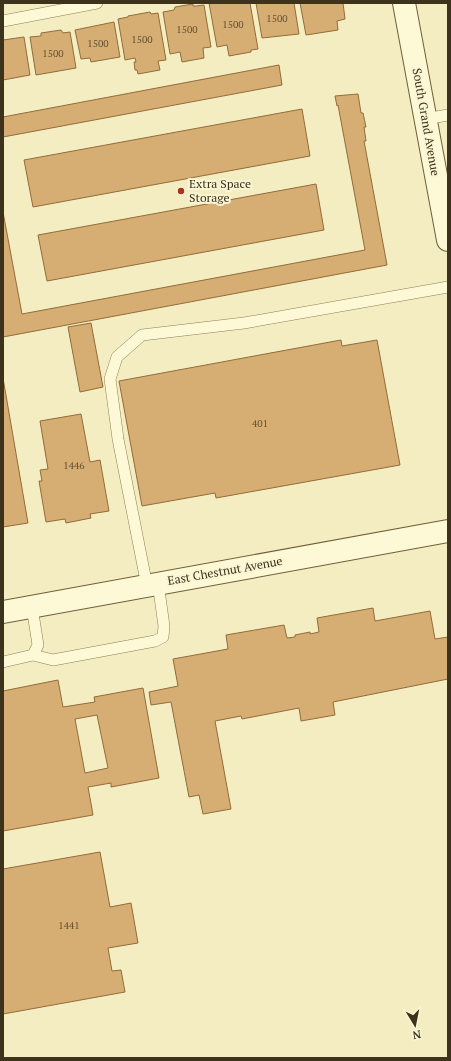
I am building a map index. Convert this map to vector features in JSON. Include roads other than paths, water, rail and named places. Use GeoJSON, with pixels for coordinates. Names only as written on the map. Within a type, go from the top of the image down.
{"type":"FeatureCollection","features":[{"type":"Feature","properties":{"kind":"street","name":"South Grand Avenue"},"geometry":{"type":"LineString","coordinates":[[404,3],[425,119],[445,209],[448,240]]}},
{"type":"Feature","properties":{"kind":"street","name":"East Chestnut Avenue"},"geometry":{"type":"LineString","coordinates":[[3,612],[448,531]]}},
{"type":"Feature","properties":{"kind":"lane"},"geometry":{"type":"LineString","coordinates":[[3,21],[97,3]]}},
{"type":"Feature","properties":{"kind":"lane"},"geometry":{"type":"LineString","coordinates":[[425,119],[448,115]]}},
{"type":"Feature","properties":{"kind":"lane"},"geometry":{"type":"LineString","coordinates":[[3,662],[33,655],[53,660],[155,641],[163,637],[164,626],[152,585],[118,440],[110,379],[117,357],[142,335],[244,323],[448,287]]}},
{"type":"Feature","properties":{"kind":"lane"},"geometry":{"type":"LineString","coordinates":[[32,607],[38,645],[33,655]]}},
{"type":"Feature","properties":{"kind":"place","name":"Extra Space Storage"},"geometry":{"type":"Point","coordinates":[181,191]}}]}
